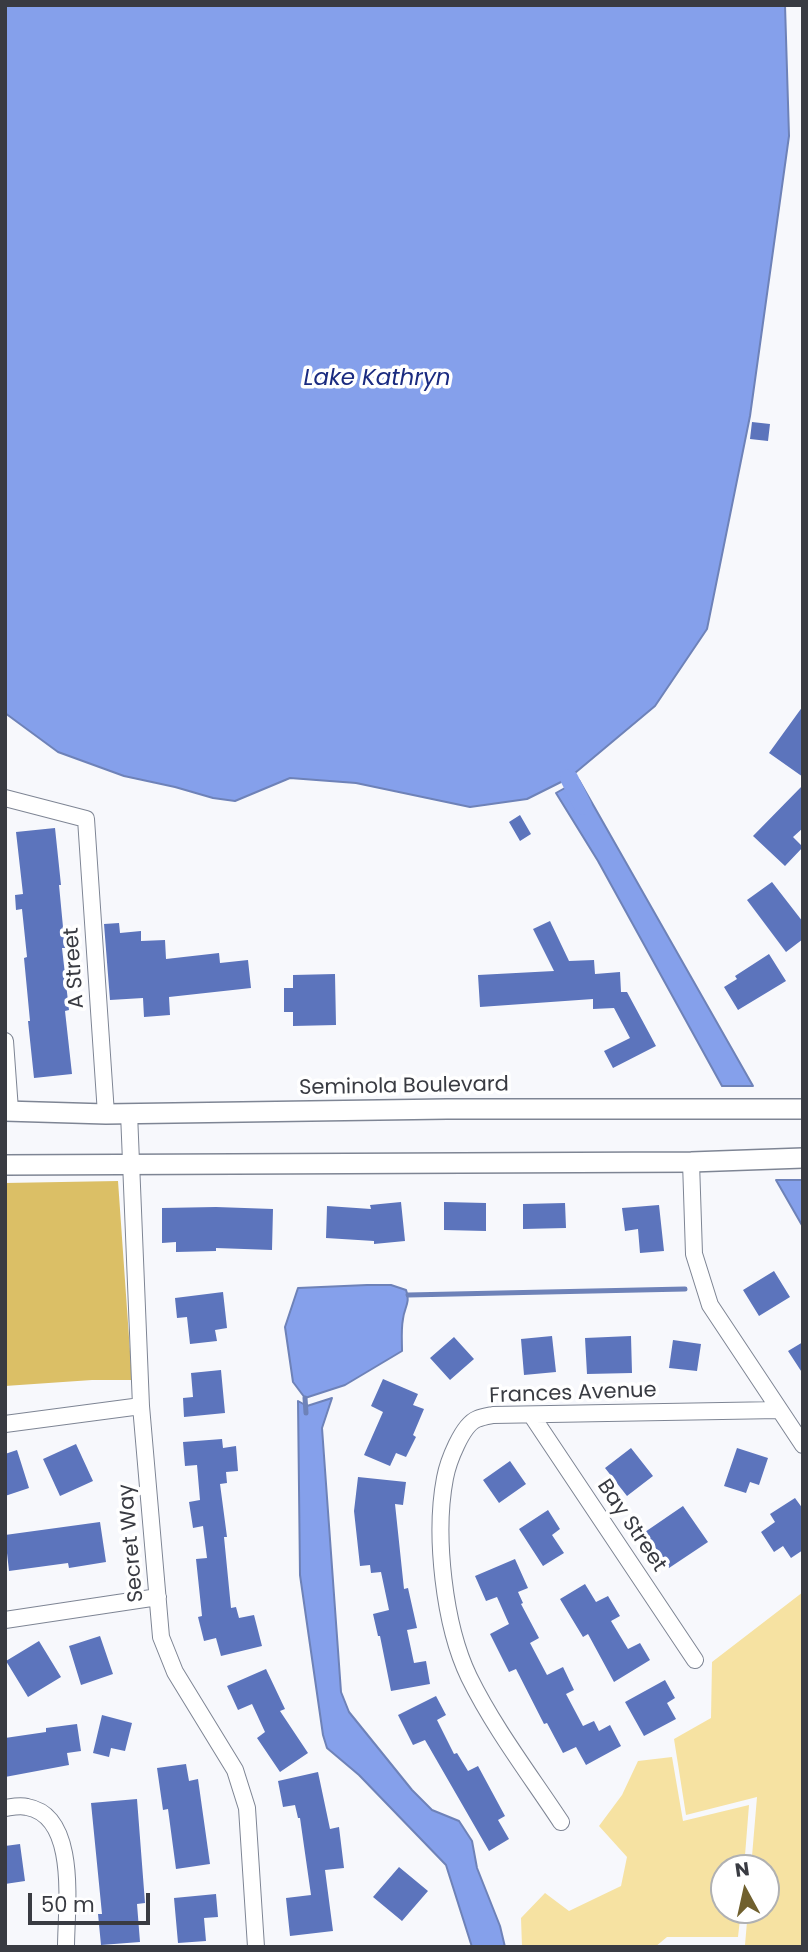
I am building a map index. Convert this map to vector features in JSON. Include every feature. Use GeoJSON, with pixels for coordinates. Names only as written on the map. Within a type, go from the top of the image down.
{"type":"FeatureCollection","features":[{"type":"Feature","properties":{"kind":"main road","name":"Seminola Boulevard"},"geometry":{"type":"LineString","coordinates":[[8,1110],[106,1114],[447,1109],[803,1109]]}},
{"type":"Feature","properties":{"kind":"main road"},"geometry":{"type":"LineString","coordinates":[[5,1165],[691,1162],[803,1158]]}},
{"type":"Feature","properties":{"kind":"street","name":"A Street"},"geometry":{"type":"LineString","coordinates":[[5,798],[86,819],[106,1114]]}},
{"type":"Feature","properties":{"kind":"street"},"geometry":{"type":"LineString","coordinates":[[5,1041],[8,1110]]}},
{"type":"Feature","properties":{"kind":"street","name":"Secret Way"},"geometry":{"type":"LineString","coordinates":[[129,1113],[141,1406],[161,1637],[175,1672],[235,1770],[247,1808],[256,1947]]}},
{"type":"Feature","properties":{"kind":"street"},"geometry":{"type":"LineString","coordinates":[[691,1162],[692,1234],[700,1278],[710,1305],[803,1445]]}},
{"type":"Feature","properties":{"kind":"street"},"geometry":{"type":"LineString","coordinates":[[5,1424],[141,1406]]}},
{"type":"Feature","properties":{"kind":"street","name":"Frances Avenue"},"geometry":{"type":"LineString","coordinates":[[561,1822],[491,1716],[468,1676],[456,1643],[443,1578],[440,1504],[448,1467],[465,1429],[476,1419],[493,1415],[779,1410]]}},
{"type":"Feature","properties":{"kind":"street","name":"Bay Street"},"geometry":{"type":"LineString","coordinates":[[532,1416],[695,1660]]}},
{"type":"Feature","properties":{"kind":"street"},"geometry":{"type":"LineString","coordinates":[[5,1619],[158,1597]]}},
{"type":"Feature","properties":{"kind":"street"},"geometry":{"type":"LineString","coordinates":[[5,1808],[27,1807],[40,1812],[52,1822],[63,1845],[66,1870],[66,1947]]}},
{"type":"Feature","properties":{"kind":"shaded area"},"geometry":{"type":"Polygon","coordinates":[[[118,1181],[132,1380],[5,1386],[5,1183],[118,1181]]]}},
{"type":"Feature","properties":{"kind":"shaded area"},"geometry":{"type":"Polygon","coordinates":[[[803,1592],[803,1947],[745,1945],[747,1924],[780,1924],[780,1854],[752,1854],[757,1797],[686,1815],[674,1739],[711,1718],[712,1662],[803,1592]]]}},
{"type":"Feature","properties":{"kind":"shaded area"},"geometry":{"type":"Polygon","coordinates":[[[672,1757],[683,1821],[749,1805],[745,1854],[710,1854],[710,1924],[739,1924],[738,1937],[667,1937],[655,1947],[522,1947],[521,1918],[545,1893],[569,1911],[621,1886],[627,1857],[599,1826],[622,1795],[638,1761],[672,1757]]]}},
{"type":"Feature","properties":{"kind":"water","name":"Lake Kathryn"},"geometry":{"type":"Polygon","coordinates":[[[5,5],[785,5],[789,136],[750,416],[707,629],[655,706],[569,778],[527,799],[470,807],[356,783],[290,778],[235,801],[124,776],[58,752],[5,713],[5,5]]]}},
{"type":"Feature","properties":{"kind":"water"},"geometry":{"type":"Polygon","coordinates":[[[579,780],[753,1086],[722,1086],[598,861],[556,793],[579,780]]]}},
{"type":"Feature","properties":{"kind":"water"},"geometry":{"type":"Polygon","coordinates":[[[776,1180],[803,1180],[803,1227],[776,1180]]]}},
{"type":"Feature","properties":{"kind":"water"},"geometry":{"type":"Polygon","coordinates":[[[391,1285],[406,1290],[408,1298],[402,1323],[402,1351],[345,1385],[305,1398],[293,1382],[285,1327],[298,1288],[391,1285]]]}},
{"type":"Feature","properties":{"kind":"water"},"geometry":{"type":"Polygon","coordinates":[[[332,1398],[322,1428],[341,1692],[349,1712],[412,1790],[432,1810],[459,1821],[472,1841],[477,1868],[500,1926],[505,1947],[472,1947],[446,1865],[359,1775],[327,1748],[300,1575],[298,1401],[307,1406],[332,1398]]]}},
{"type":"Feature","properties":{"kind":"building"},"geometry":{"type":"Polygon","coordinates":[[[752,422],[770,424],[768,441],[750,439],[752,422]]]}},
{"type":"Feature","properties":{"kind":"building"},"geometry":{"type":"Polygon","coordinates":[[[803,706],[803,777],[769,753],[803,706]]]}},
{"type":"Feature","properties":{"kind":"building"},"geometry":{"type":"Polygon","coordinates":[[[803,785],[803,828],[793,837],[803,847],[785,866],[753,836],[803,785]]]}},
{"type":"Feature","properties":{"kind":"building"},"geometry":{"type":"Polygon","coordinates":[[[520,815],[531,834],[520,841],[509,822],[520,815]]]}},
{"type":"Feature","properties":{"kind":"building"},"geometry":{"type":"Polygon","coordinates":[[[55,828],[65,948],[62,948],[69,1010],[65,1011],[72,1074],[34,1078],[22,909],[16,910],[15,895],[23,894],[16,832],[55,828]]]}},
{"type":"Feature","properties":{"kind":"building"},"geometry":{"type":"Polygon","coordinates":[[[772,882],[803,922],[803,939],[786,952],[747,900],[772,882]]]}},
{"type":"Feature","properties":{"kind":"building"},"geometry":{"type":"Polygon","coordinates":[[[550,921],[569,961],[594,960],[595,974],[620,972],[621,992],[627,992],[656,1046],[613,1068],[604,1051],[630,1038],[614,1008],[593,1009],[593,999],[480,1007],[478,975],[554,971],[533,929],[550,921]]]}},
{"type":"Feature","properties":{"kind":"building"},"geometry":{"type":"Polygon","coordinates":[[[119,923],[120,933],[141,931],[141,941],[165,940],[166,959],[219,953],[220,963],[248,960],[251,988],[169,997],[170,1015],[144,1017],[143,998],[110,1000],[104,924],[119,923]]]}},
{"type":"Feature","properties":{"kind":"building"},"geometry":{"type":"Polygon","coordinates":[[[769,954],[786,981],[738,1010],[724,987],[737,979],[735,976],[769,954]]]}},
{"type":"Feature","properties":{"kind":"building"},"geometry":{"type":"Polygon","coordinates":[[[335,974],[336,1025],[293,1026],[293,1012],[284,1012],[284,988],[293,988],[293,975],[335,974]]]}},
{"type":"Feature","properties":{"kind":"building"},"geometry":{"type":"Polygon","coordinates":[[[401,1202],[405,1241],[374,1244],[374,1241],[326,1238],[327,1206],[371,1209],[370,1205],[401,1202]]]}},
{"type":"Feature","properties":{"kind":"building"},"geometry":{"type":"Polygon","coordinates":[[[444,1202],[486,1203],[486,1231],[444,1230],[444,1202]]]}},
{"type":"Feature","properties":{"kind":"building"},"geometry":{"type":"Polygon","coordinates":[[[565,1203],[566,1228],[523,1229],[523,1204],[565,1203]]]}},
{"type":"Feature","properties":{"kind":"building"},"geometry":{"type":"Polygon","coordinates":[[[659,1205],[664,1251],[640,1253],[638,1229],[625,1231],[622,1208],[659,1205]]]}},
{"type":"Feature","properties":{"kind":"building"},"geometry":{"type":"Polygon","coordinates":[[[162,1208],[273,1209],[272,1250],[216,1248],[216,1251],[176,1252],[176,1242],[162,1243],[162,1208]]]}},
{"type":"Feature","properties":{"kind":"building"},"geometry":{"type":"Polygon","coordinates":[[[774,1271],[790,1297],[759,1316],[743,1290],[774,1271]]]}},
{"type":"Feature","properties":{"kind":"building"},"geometry":{"type":"Polygon","coordinates":[[[223,1292],[227,1328],[215,1330],[217,1341],[190,1344],[187,1317],[177,1318],[175,1298],[223,1292]]]}},
{"type":"Feature","properties":{"kind":"building"},"geometry":{"type":"Polygon","coordinates":[[[552,1336],[556,1372],[524,1375],[521,1339],[552,1336]]]}},
{"type":"Feature","properties":{"kind":"building"},"geometry":{"type":"Polygon","coordinates":[[[631,1336],[632,1373],[587,1374],[585,1338],[631,1336]]]}},
{"type":"Feature","properties":{"kind":"building"},"geometry":{"type":"Polygon","coordinates":[[[454,1337],[474,1359],[450,1380],[430,1358],[454,1337]]]}},
{"type":"Feature","properties":{"kind":"building"},"geometry":{"type":"Polygon","coordinates":[[[673,1340],[701,1344],[697,1371],[669,1368],[673,1340]]]}},
{"type":"Feature","properties":{"kind":"building"},"geometry":{"type":"Polygon","coordinates":[[[803,1342],[803,1374],[788,1351],[803,1342]]]}},
{"type":"Feature","properties":{"kind":"building"},"geometry":{"type":"Polygon","coordinates":[[[221,1370],[225,1413],[184,1417],[183,1398],[193,1397],[191,1373],[221,1370]]]}},
{"type":"Feature","properties":{"kind":"building"},"geometry":{"type":"Polygon","coordinates":[[[383,1379],[418,1394],[413,1405],[424,1409],[413,1435],[416,1437],[406,1457],[396,1453],[390,1466],[364,1455],[383,1412],[371,1406],[383,1379]]]}},
{"type":"Feature","properties":{"kind":"building"},"geometry":{"type":"Polygon","coordinates":[[[222,1439],[223,1448],[236,1446],[238,1471],[226,1472],[227,1483],[220,1484],[227,1537],[224,1537],[231,1608],[236,1607],[239,1618],[254,1615],[262,1646],[221,1656],[216,1638],[204,1641],[198,1617],[202,1616],[196,1559],[207,1558],[203,1526],[193,1528],[189,1502],[200,1500],[197,1465],[185,1466],[183,1442],[222,1439]]]}},
{"type":"Feature","properties":{"kind":"building"},"geometry":{"type":"Polygon","coordinates":[[[76,1444],[93,1481],[60,1496],[43,1459],[76,1444]]]}},
{"type":"Feature","properties":{"kind":"building"},"geometry":{"type":"Polygon","coordinates":[[[631,1448],[653,1476],[627,1496],[605,1468],[631,1448]]]}},
{"type":"Feature","properties":{"kind":"building"},"geometry":{"type":"Polygon","coordinates":[[[737,1448],[768,1458],[759,1485],[750,1482],[746,1493],[724,1486],[737,1448]]]}},
{"type":"Feature","properties":{"kind":"building"},"geometry":{"type":"Polygon","coordinates":[[[17,1450],[29,1488],[5,1496],[5,1454],[17,1450]]]}},
{"type":"Feature","properties":{"kind":"building"},"geometry":{"type":"Polygon","coordinates":[[[510,1461],[526,1484],[499,1503],[483,1480],[510,1461]]]}},
{"type":"Feature","properties":{"kind":"building"},"geometry":{"type":"Polygon","coordinates":[[[358,1477],[406,1482],[403,1505],[395,1504],[404,1589],[408,1588],[417,1628],[407,1630],[414,1663],[426,1661],[430,1684],[391,1691],[373,1614],[389,1610],[381,1572],[371,1573],[370,1565],[360,1566],[354,1511],[358,1477]]]}},
{"type":"Feature","properties":{"kind":"building"},"geometry":{"type":"Polygon","coordinates":[[[795,1498],[803,1509],[803,1550],[791,1558],[783,1546],[774,1552],[761,1532],[775,1522],[770,1514],[795,1498]]]}},
{"type":"Feature","properties":{"kind":"building"},"geometry":{"type":"Polygon","coordinates":[[[683,1506],[708,1542],[669,1568],[645,1532],[683,1506]]]}},
{"type":"Feature","properties":{"kind":"building"},"geometry":{"type":"Polygon","coordinates":[[[548,1510],[560,1529],[552,1535],[564,1553],[543,1566],[519,1529],[548,1510]]]}},
{"type":"Feature","properties":{"kind":"building"},"geometry":{"type":"Polygon","coordinates":[[[100,1522],[106,1562],[69,1568],[68,1563],[9,1571],[5,1535],[100,1522]]]}},
{"type":"Feature","properties":{"kind":"building"},"geometry":{"type":"Polygon","coordinates":[[[515,1559],[528,1588],[518,1592],[523,1603],[521,1604],[539,1638],[530,1643],[547,1675],[563,1667],[574,1690],[566,1694],[583,1726],[594,1721],[599,1731],[610,1725],[621,1746],[586,1765],[576,1747],[563,1753],[547,1723],[544,1724],[516,1669],[509,1672],[490,1634],[509,1624],[497,1597],[486,1601],[475,1576],[515,1559]]]}},
{"type":"Feature","properties":{"kind":"building"},"geometry":{"type":"Polygon","coordinates":[[[585,1584],[596,1602],[608,1596],[620,1616],[611,1621],[628,1649],[640,1643],[650,1660],[614,1682],[588,1634],[583,1637],[560,1599],[585,1584]]]}},
{"type":"Feature","properties":{"kind":"building"},"geometry":{"type":"Polygon","coordinates":[[[100,1636],[113,1674],[81,1685],[69,1646],[100,1636]]]}},
{"type":"Feature","properties":{"kind":"building"},"geometry":{"type":"Polygon","coordinates":[[[39,1641],[61,1677],[28,1697],[6,1661],[39,1641]]]}},
{"type":"Feature","properties":{"kind":"building"},"geometry":{"type":"Polygon","coordinates":[[[266,1669],[285,1709],[280,1711],[308,1753],[280,1772],[257,1738],[265,1732],[252,1704],[238,1710],[227,1686],[266,1669]]]}},
{"type":"Feature","properties":{"kind":"building"},"geometry":{"type":"Polygon","coordinates":[[[665,1680],[675,1698],[667,1703],[676,1719],[644,1736],[625,1702],[665,1680]]]}},
{"type":"Feature","properties":{"kind":"building"},"geometry":{"type":"Polygon","coordinates":[[[436,1696],[446,1715],[437,1720],[454,1754],[457,1753],[468,1771],[478,1766],[505,1816],[498,1820],[509,1839],[489,1851],[425,1740],[413,1745],[398,1715],[436,1696]]]}},
{"type":"Feature","properties":{"kind":"building"},"geometry":{"type":"Polygon","coordinates":[[[102,1715],[132,1723],[125,1751],[111,1748],[109,1757],[93,1753],[102,1715]]]}},
{"type":"Feature","properties":{"kind":"building"},"geometry":{"type":"Polygon","coordinates":[[[77,1724],[81,1751],[67,1753],[69,1765],[5,1777],[5,1738],[77,1724]]]}},
{"type":"Feature","properties":{"kind":"building"},"geometry":{"type":"Polygon","coordinates":[[[186,1764],[189,1781],[198,1779],[210,1864],[176,1869],[168,1809],[163,1810],[157,1768],[186,1764]]]}},
{"type":"Feature","properties":{"kind":"building"},"geometry":{"type":"Polygon","coordinates":[[[318,1772],[330,1829],[339,1827],[344,1868],[325,1870],[333,1931],[290,1936],[286,1898],[311,1895],[300,1818],[295,1805],[283,1807],[278,1781],[318,1772]]]}},
{"type":"Feature","properties":{"kind":"building"},"geometry":{"type":"Polygon","coordinates":[[[137,1799],[145,1903],[137,1904],[140,1942],[101,1945],[98,1914],[102,1914],[91,1803],[137,1799]]]}},
{"type":"Feature","properties":{"kind":"building"},"geometry":{"type":"Polygon","coordinates":[[[20,1844],[25,1881],[5,1884],[5,1846],[20,1844]]]}},
{"type":"Feature","properties":{"kind":"building"},"geometry":{"type":"Polygon","coordinates":[[[399,1867],[428,1891],[402,1921],[373,1897],[399,1867]]]}},
{"type":"Feature","properties":{"kind":"building"},"geometry":{"type":"Polygon","coordinates":[[[216,1894],[218,1917],[204,1918],[206,1941],[178,1943],[174,1898],[216,1894]]]}},
{"type":"Feature","properties":{"kind":"waterway"},"geometry":{"type":"LineString","coordinates":[[569,778],[583,806]]}},
{"type":"Feature","properties":{"kind":"waterway"},"geometry":{"type":"LineString","coordinates":[[408,1295],[685,1289]]}},
{"type":"Feature","properties":{"kind":"waterway"},"geometry":{"type":"LineString","coordinates":[[305,1398],[306,1413]]}}]}
